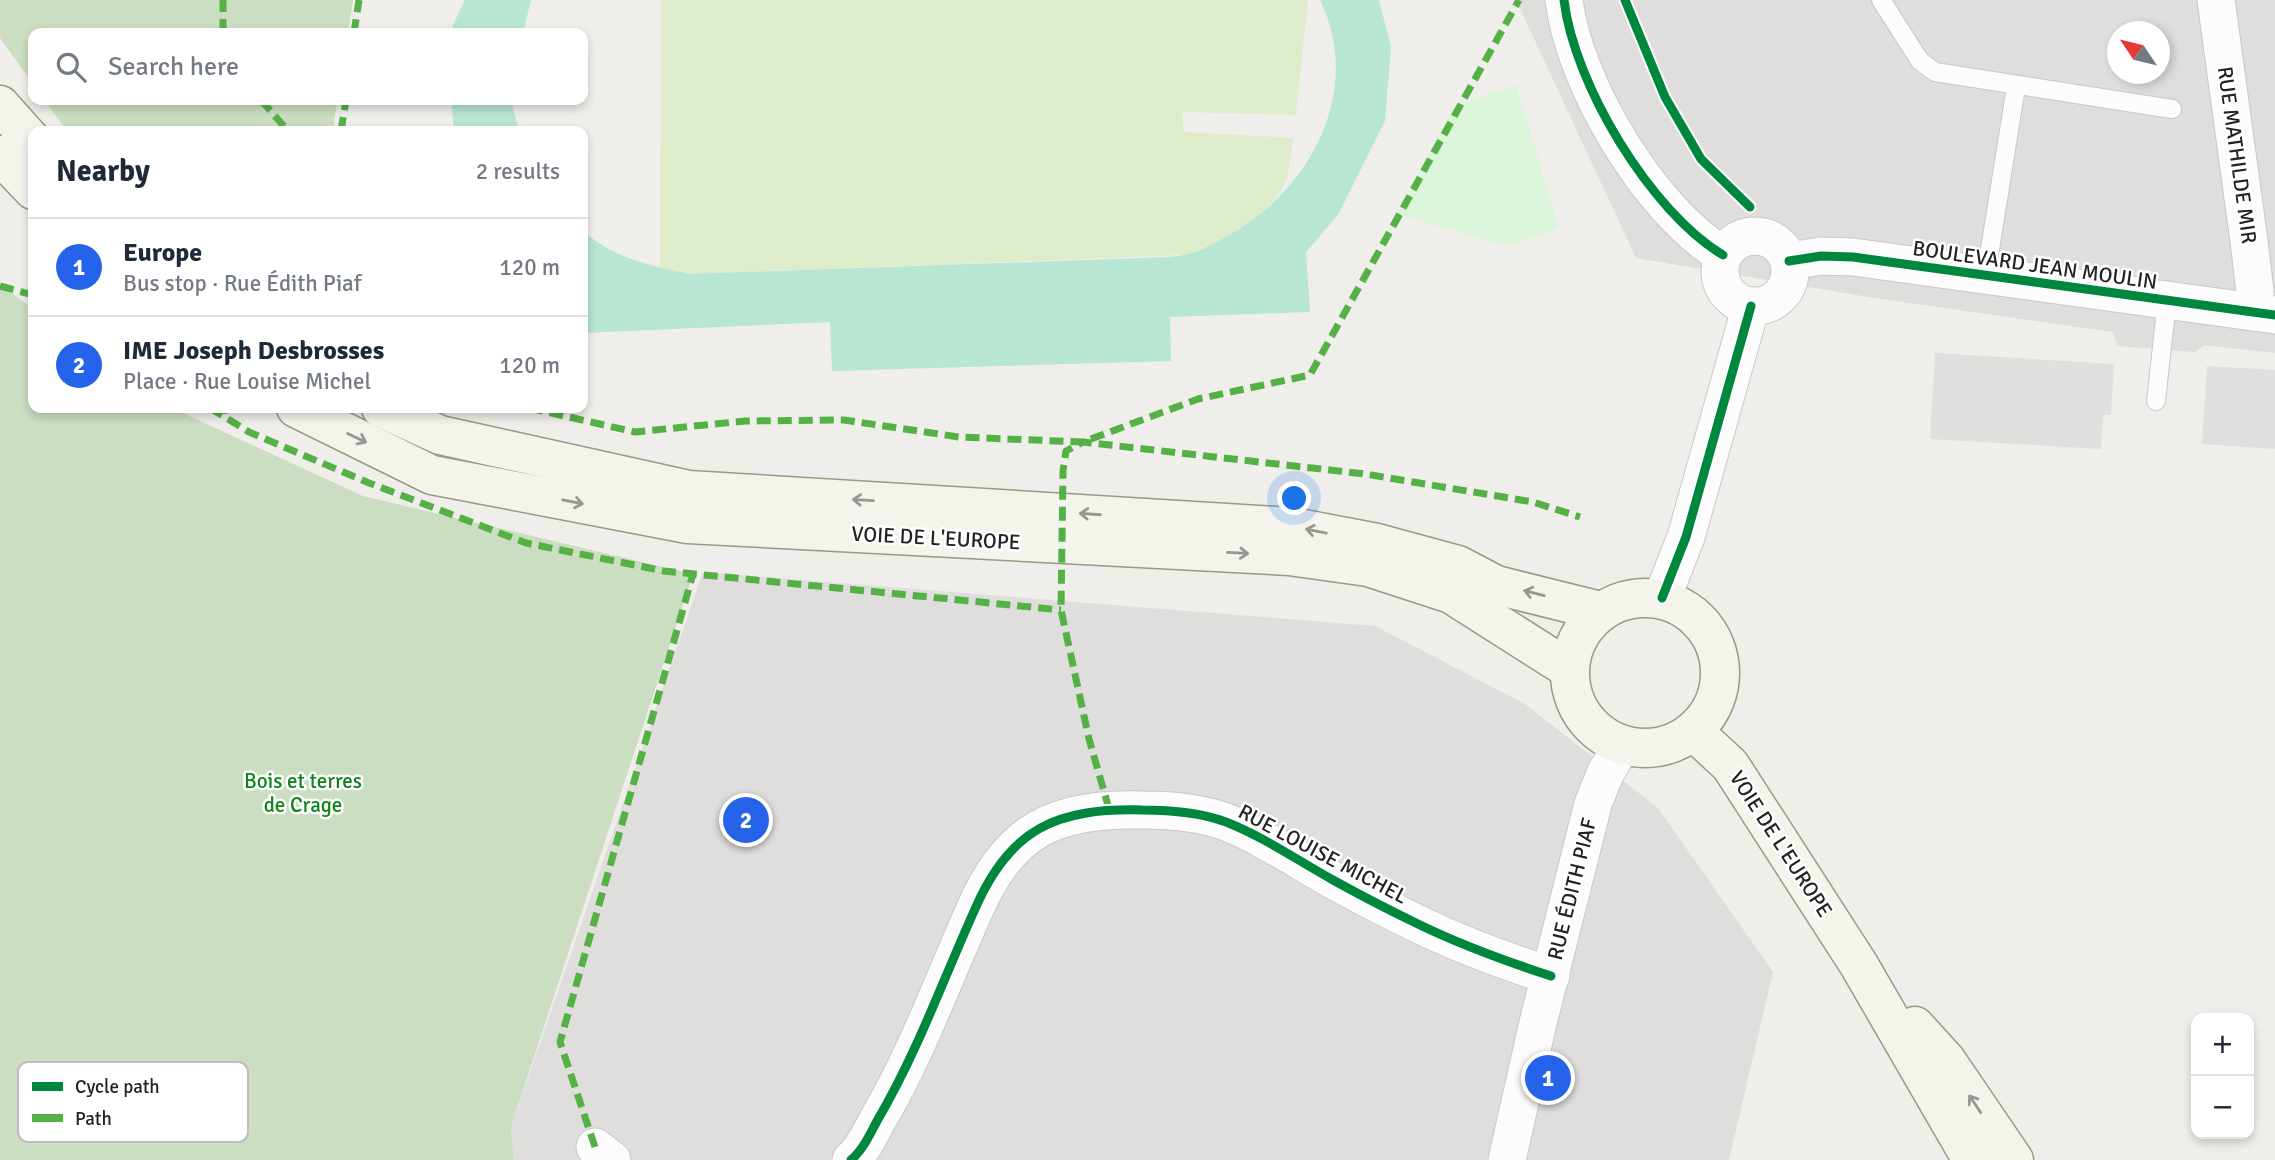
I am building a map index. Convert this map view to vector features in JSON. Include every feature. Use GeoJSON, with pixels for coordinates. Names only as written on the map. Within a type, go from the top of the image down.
{"type":"FeatureCollection","features":[{"type":"Feature","properties":{"kind":"main road"},"geometry":{"type":"LineString","coordinates":[[0,105],[28,136]]}},
{"type":"Feature","properties":{"kind":"main road"},"geometry":{"type":"LineString","coordinates":[[0,155],[28,185]]}},
{"type":"Feature","properties":{"kind":"main road","name":"VOIE DE L'EUROPE"},"geometry":{"type":"LineString","coordinates":[[306,413],[432,475],[688,524],[1289,556],[1367,567],[1451,594],[1569,669]]}},
{"type":"Feature","properties":{"kind":"main road","name":"VOIE DE L'EUROPE"},"geometry":{"type":"LineString","coordinates":[[392,413],[440,435],[689,489],[1293,527],[1377,543],[1447,562],[1496,584],[1600,611]]}},
{"type":"Feature","properties":{"kind":"main road"},"geometry":{"type":"LineString","coordinates":[[1640,596],[1662,598],[1687,609],[1708,629],[1719,655],[1721,683],[1712,710],[1693,731],[1671,744],[1647,748],[1622,745],[1604,737],[1589,724],[1578,708],[1571,689],[1569,669],[1578,637],[1600,611],[1619,601],[1640,596]]}},
{"type":"Feature","properties":{"kind":"main road","name":"VOIE DE L'EUROPE"},"geometry":{"type":"LineString","coordinates":[[1693,731],[1730,765],[1859,965]]}},
{"type":"Feature","properties":{"kind":"main road"},"geometry":{"type":"LineString","coordinates":[[1859,965],[1972,1160]]}},
{"type":"Feature","properties":{"kind":"main road"},"geometry":{"type":"LineString","coordinates":[[1859,965],[1946,1060],[2014,1160]]}},
{"type":"Feature","properties":{"kind":"street"},"geometry":{"type":"LineString","coordinates":[[1564,0],[1568,30],[1594,94],[1626,152],[1691,232],[1723,255]]}},
{"type":"Feature","properties":{"kind":"street","name":"RUE MATHILDE MIR"},"geometry":{"type":"LineString","coordinates":[[2216,0],[2255,292],[2264,313]]}},
{"type":"Feature","properties":{"kind":"street"},"geometry":{"type":"LineString","coordinates":[[1755,235],[1776,242],[1789,261],[1791,273],[1782,294],[1762,305],[1739,303],[1723,285],[1720,274],[1723,255],[1734,242],[1755,235]]}},
{"type":"Feature","properties":{"kind":"street","name":"BOULEVARD JEAN MOULIN"},"geometry":{"type":"LineString","coordinates":[[1789,261],[1853,257],[2264,313]]}},
{"type":"Feature","properties":{"kind":"street"},"geometry":{"type":"LineString","coordinates":[[1662,598],[1686,537],[1751,306]]}},
{"type":"Feature","properties":{"kind":"street","name":"RUE ÉDITH PIAF"},"geometry":{"type":"LineString","coordinates":[[1507,1160],[1593,804],[1605,774],[1622,745]]}},
{"type":"Feature","properties":{"kind":"street","name":"RUE LOUISE MICHEL"},"geometry":{"type":"LineString","coordinates":[[851,1160],[889,1100],[936,1004],[986,881],[1018,841],[1057,819],[1077,813],[1109,809],[1177,810],[1223,821],[1263,838],[1332,880],[1418,925],[1483,953],[1551,976]]}},
{"type":"Feature","properties":{"kind":"lane"},"geometry":{"type":"LineString","coordinates":[[1881,0],[1920,61],[1935,72],[2172,109]]}},
{"type":"Feature","properties":{"kind":"lane"},"geometry":{"type":"LineString","coordinates":[[1986,274],[2016,86]]}},
{"type":"Feature","properties":{"kind":"lane"},"geometry":{"type":"LineString","coordinates":[[2156,401],[2166,301]]}},
{"type":"Feature","properties":{"kind":"shaded area"},"geometry":{"type":"Polygon","coordinates":[[[1516,0],[2275,0],[2275,353],[2204,345],[2195,352],[2117,346],[2113,332],[1868,297],[1636,258],[1516,0]]]}},
{"type":"Feature","properties":{"kind":"shaded area"},"geometry":{"type":"Polygon","coordinates":[[[1935,353],[2114,364],[2111,415],[2103,415],[2101,449],[1930,439],[1935,353]]]}},
{"type":"Feature","properties":{"kind":"shaded area"},"geometry":{"type":"Polygon","coordinates":[[[2207,366],[2275,370],[2275,449],[2202,444],[2207,366]]]}},
{"type":"Feature","properties":{"kind":"shaded area"},"geometry":{"type":"Polygon","coordinates":[[[703,572],[1375,626],[1525,704],[1658,808],[1773,972],[1729,1160],[514,1160],[511,1127],[703,572]]]}},
{"type":"Feature","properties":{"kind":"green space"},"geometry":{"type":"Polygon","coordinates":[[[0,0],[353,0],[349,28],[28,28],[28,77],[0,38],[0,0]]]}},
{"type":"Feature","properties":{"kind":"green space"},"geometry":{"type":"Polygon","coordinates":[[[465,0],[531,0],[524,28],[451,28],[465,0]]]}},
{"type":"Feature","properties":{"kind":"green space"},"geometry":{"type":"Polygon","coordinates":[[[661,0],[1308,0],[1296,115],[1182,112],[1184,132],[1293,138],[1287,176],[1275,200],[1253,221],[1213,244],[1185,255],[690,274],[660,268],[661,0]]]}},
{"type":"Feature","properties":{"kind":"green space"},"geometry":{"type":"Polygon","coordinates":[[[1320,0],[1379,0],[1391,47],[1385,121],[1338,215],[1306,252],[1310,312],[1170,317],[1171,361],[832,371],[830,322],[588,333],[588,235],[620,254],[647,264],[690,274],[1168,257],[1203,248],[1233,233],[1261,213],[1286,189],[1307,162],[1323,132],[1332,100],[1336,67],[1332,34],[1320,0]]]}},
{"type":"Feature","properties":{"kind":"green space"},"geometry":{"type":"Polygon","coordinates":[[[1516,84],[1559,229],[1506,246],[1398,214],[1453,107],[1516,84]]]}},
{"type":"Feature","properties":{"kind":"green space"},"geometry":{"type":"Polygon","coordinates":[[[48,105],[336,105],[334,126],[63,126],[48,105]]]}},
{"type":"Feature","properties":{"kind":"green space"},"geometry":{"type":"Polygon","coordinates":[[[451,105],[512,105],[518,126],[454,126],[451,105]]]}},
{"type":"Feature","properties":{"kind":"green space","name":"Bois et terres de Crage"},"geometry":{"type":"Polygon","coordinates":[[[0,284],[28,305],[28,413],[183,413],[363,496],[693,574],[511,1127],[514,1160],[0,1160],[0,284]]]}},
{"type":"Feature","properties":{"kind":"marked path"},"geometry":{"type":"LineString","coordinates":[[223,0],[223,28]]}},
{"type":"Feature","properties":{"kind":"marked path"},"geometry":{"type":"LineString","coordinates":[[355,28],[359,0]]}},
{"type":"Feature","properties":{"kind":"marked path"},"geometry":{"type":"LineString","coordinates":[[551,413],[635,432],[745,421],[844,420],[959,437],[1083,442],[1198,399],[1310,375],[1519,0]]}},
{"type":"Feature","properties":{"kind":"marked path"},"geometry":{"type":"LineString","coordinates":[[265,105],[284,126]]}},
{"type":"Feature","properties":{"kind":"marked path"},"geometry":{"type":"LineString","coordinates":[[342,126],[345,105]]}},
{"type":"Feature","properties":{"kind":"marked path"},"geometry":{"type":"LineString","coordinates":[[0,286],[28,294]]}},
{"type":"Feature","properties":{"kind":"marked path"},"geometry":{"type":"LineString","coordinates":[[218,413],[249,432],[369,483],[526,543],[664,571],[1061,610]]}},
{"type":"Feature","properties":{"kind":"marked path"},"geometry":{"type":"LineString","coordinates":[[1109,809],[1089,739],[1061,610],[1063,471],[1066,451],[1083,442],[1365,474],[1533,502],[1580,517]]}},
{"type":"Feature","properties":{"kind":"marked path"},"geometry":{"type":"LineString","coordinates":[[595,1147],[560,1042],[693,574]]}},
{"type":"Feature","properties":{"kind":"cycle path"},"geometry":{"type":"LineString","coordinates":[[1564,0],[1583,69],[1599,106],[1620,142],[1643,177],[1669,208],[1696,235],[1723,255]]}},
{"type":"Feature","properties":{"kind":"cycle path"},"geometry":{"type":"LineString","coordinates":[[1625,0],[1665,97],[1701,159],[1750,207]]}},
{"type":"Feature","properties":{"kind":"cycle path"},"geometry":{"type":"LineString","coordinates":[[1789,261],[1821,256],[1853,257],[2275,315]]}},
{"type":"Feature","properties":{"kind":"cycle path"},"geometry":{"type":"LineString","coordinates":[[1662,598],[1686,537],[1751,306]]}},
{"type":"Feature","properties":{"kind":"cycle path"},"geometry":{"type":"LineString","coordinates":[[851,1160],[866,1142],[905,1069],[989,881],[1004,859],[1021,842],[1040,828],[1061,819],[1112,810],[1163,810],[1226,822],[1434,932],[1551,976]]}},
{"type":"Feature","properties":{"kind":"place","name":"IME Joseph Desbrosses"},"geometry":{"type":"Point","coordinates":[746,820]}},
{"type":"Feature","properties":{"kind":"place","name":"Europe"},"geometry":{"type":"Point","coordinates":[1548,1078]}}]}
